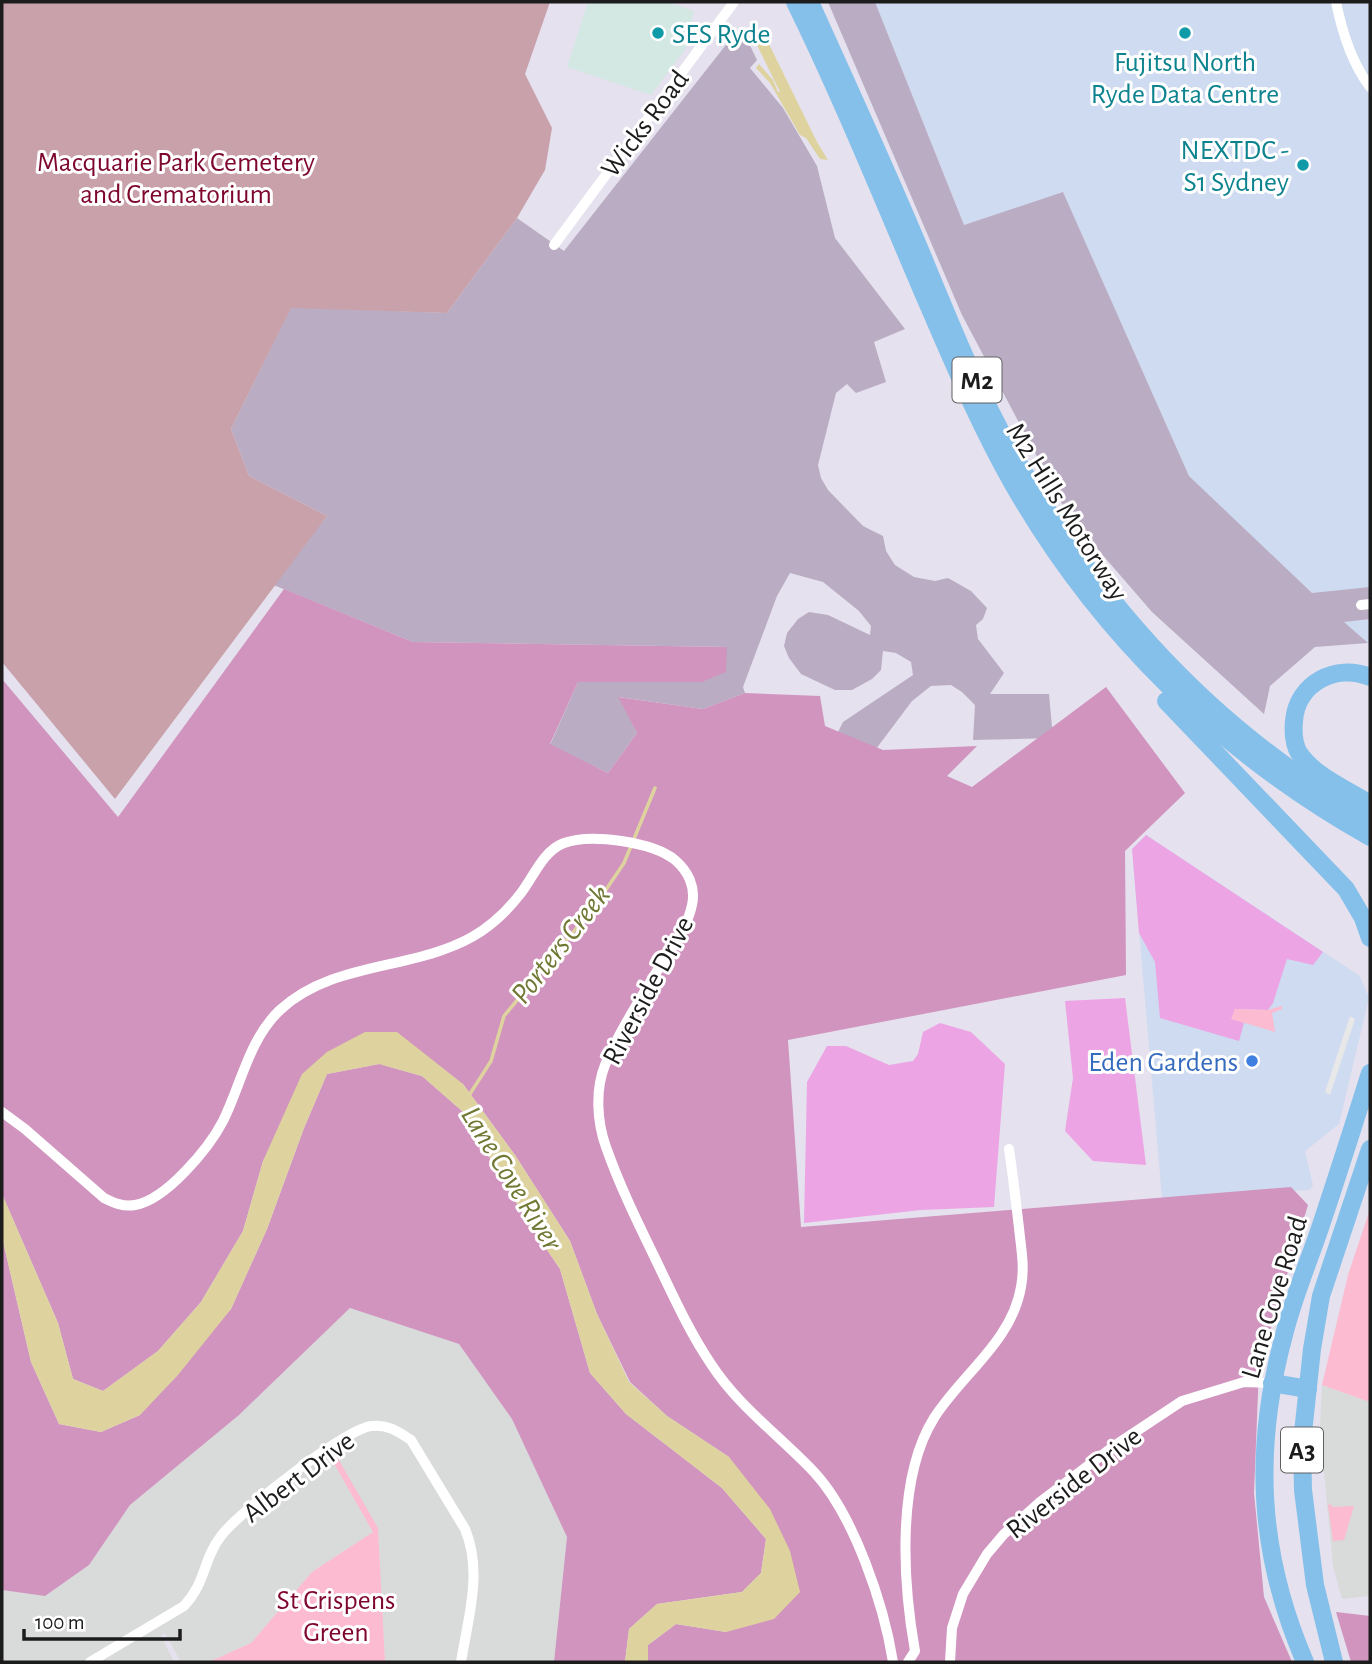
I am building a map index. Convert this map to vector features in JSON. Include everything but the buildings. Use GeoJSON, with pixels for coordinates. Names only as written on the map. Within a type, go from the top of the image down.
{"type":"FeatureCollection","features":[{"type":"Feature","properties":{"kind":"highway","name":"M2 Hills Motorway"},"geometry":{"type":"LineString","coordinates":[[795,2],[966,390],[1014,485],[1046,537],[1109,624],[1153,673],[1205,722],[1273,776],[1370,837]]}},
{"type":"Feature","properties":{"kind":"highway","name":"M2 Hills Motorway"},"geometry":{"type":"LineString","coordinates":[[810,2],[979,384],[1017,462],[1098,585],[1171,668],[1256,744],[1301,777],[1370,821]]}},
{"type":"Feature","properties":{"kind":"highway","name":"M2"},"geometry":{"type":"LineString","coordinates":[[1109,624],[1118,651],[1346,889],[1363,918],[1370,937]]}},
{"type":"Feature","properties":{"kind":"highway"},"geometry":{"type":"LineString","coordinates":[[1370,677],[1345,671],[1330,674],[1310,687],[1297,705],[1293,733],[1297,750],[1305,761],[1370,804]]}},
{"type":"Feature","properties":{"kind":"highway","name":"Lane Cove Road"},"geometry":{"type":"LineString","coordinates":[[1305,1662],[1281,1597],[1270,1550],[1264,1499],[1264,1445],[1272,1383],[1284,1333],[1370,1073]]}},
{"type":"Feature","properties":{"kind":"highway","name":"Lane Cove Road"},"geometry":{"type":"LineString","coordinates":[[1334,1662],[1315,1585],[1303,1490],[1302,1441],[1321,1296],[1366,1173],[1370,1149]]}},
{"type":"Feature","properties":{"kind":"highway"},"geometry":{"type":"LineString","coordinates":[[1272,1383],[1308,1389]]}},
{"type":"Feature","properties":{"kind":"street","name":"Wicks Road"},"geometry":{"type":"LineString","coordinates":[[554,245],[734,2]]}},
{"type":"Feature","properties":{"kind":"street"},"geometry":{"type":"LineString","coordinates":[[1336,2],[1341,27],[1351,53],[1370,87]]}},
{"type":"Feature","properties":{"kind":"street","name":"Riverside Drive"},"geometry":{"type":"LineString","coordinates":[[2,1112],[104,1198],[127,1206],[144,1203],[163,1191],[210,1141],[223,1121],[257,1041],[270,1021],[284,1007],[319,984],[425,956],[476,935],[509,908],[550,852],[559,845],[583,840],[627,843],[660,849],[685,871],[691,882],[692,905],[681,933],[634,1009],[605,1067],[598,1103],[603,1142],[677,1304],[711,1365],[746,1406],[817,1475],[839,1505],[878,1596],[888,1630],[893,1662]]}},
{"type":"Feature","properties":{"kind":"street"},"geometry":{"type":"LineString","coordinates":[[908,1662],[915,1651],[904,1562],[908,1504],[919,1451],[934,1418],[1011,1319],[1021,1288],[1023,1268],[1009,1150]]}},
{"type":"Feature","properties":{"kind":"street"},"geometry":{"type":"LineString","coordinates":[[1341,1164],[1366,1173]]}},
{"type":"Feature","properties":{"kind":"street","name":"Riverside Drive"},"geometry":{"type":"LineString","coordinates":[[950,1662],[952,1628],[963,1594],[987,1554],[1004,1534],[1040,1502],[1114,1446],[1182,1401],[1244,1382],[1272,1383]]}},
{"type":"Feature","properties":{"kind":"street","name":"Albert Drive"},"geometry":{"type":"LineString","coordinates":[[90,1662],[184,1606],[196,1593],[212,1550],[222,1533],[296,1470],[356,1430],[384,1425],[411,1440],[465,1529],[471,1544],[474,1582],[461,1662]]}},
{"type":"Feature","properties":{"kind":"shaded area"},"geometry":{"type":"Polygon","coordinates":[[[588,2],[668,2],[694,11],[686,48],[651,95],[567,67],[588,2]]]}},
{"type":"Feature","properties":{"kind":"shaded area"},"geometry":{"type":"Polygon","coordinates":[[[828,2],[875,2],[964,225],[1063,192],[1189,476],[1312,593],[1370,587],[1370,619],[1344,622],[1368,643],[1315,647],[1270,686],[1264,714],[1152,612],[1068,515],[962,315],[828,2]]]}},
{"type":"Feature","properties":{"kind":"shaded area"},"geometry":{"type":"Polygon","coordinates":[[[875,2],[1370,2],[1370,645],[1312,594],[1189,476],[1063,193],[964,225],[875,2]]]}},
{"type":"Feature","properties":{"kind":"shaded area"},"geometry":{"type":"Polygon","coordinates":[[[736,32],[744,33],[757,60],[750,68],[783,108],[817,166],[835,238],[905,329],[874,342],[886,382],[856,393],[847,384],[836,393],[818,465],[821,478],[828,490],[863,526],[883,536],[886,551],[895,565],[914,577],[935,581],[948,578],[971,591],[987,608],[983,619],[976,625],[978,639],[1004,673],[990,694],[1049,694],[1053,738],[973,740],[975,705],[951,685],[931,686],[912,701],[873,753],[832,744],[843,722],[913,675],[911,662],[896,653],[883,651],[881,670],[872,679],[852,690],[835,690],[801,674],[784,646],[787,633],[798,619],[809,612],[828,615],[870,635],[871,626],[859,611],[823,582],[790,573],[777,596],[743,687],[745,693],[703,709],[619,697],[637,733],[608,773],[550,745],[578,682],[702,682],[727,647],[413,642],[271,584],[327,516],[249,476],[231,429],[291,307],[447,313],[517,218],[564,251],[736,32]]]}},
{"type":"Feature","properties":{"kind":"shaded area"},"geometry":{"type":"Polygon","coordinates":[[[284,589],[413,642],[727,647],[726,672],[702,682],[578,682],[550,744],[608,773],[637,733],[618,697],[703,709],[745,693],[820,696],[825,726],[883,750],[977,746],[947,776],[972,787],[1106,687],[1185,793],[1125,851],[1126,975],[788,1040],[801,1227],[1291,1187],[1308,1205],[1259,1368],[1254,1493],[1264,1597],[1292,1662],[648,1662],[648,1645],[676,1624],[726,1632],[800,1592],[729,1457],[667,1416],[630,1382],[597,1314],[570,1241],[515,1155],[463,1084],[327,1052],[263,1161],[243,1231],[201,1302],[158,1351],[103,1391],[73,1379],[58,1323],[2,1194],[2,679],[118,817],[284,589]]]}},
{"type":"Feature","properties":{"kind":"shaded area","name":"Eden Gardens"},"geometry":{"type":"Polygon","coordinates":[[[1146,835],[1360,976],[1369,998],[1339,1124],[1305,1151],[1313,1185],[1310,1190],[1162,1198],[1132,849],[1146,835]]]}},
{"type":"Feature","properties":{"kind":"shaded area"},"geometry":{"type":"Polygon","coordinates":[[[1146,835],[1323,952],[1313,965],[1287,959],[1273,1003],[1268,1010],[1235,1009],[1232,1019],[1244,1023],[1239,1041],[1160,1018],[1155,962],[1139,933],[1132,849],[1146,835]]]}},
{"type":"Feature","properties":{"kind":"shaded area"},"geometry":{"type":"Polygon","coordinates":[[[1125,998],[1146,1165],[1093,1161],[1065,1131],[1073,1078],[1065,1001],[1125,998]]]}},
{"type":"Feature","properties":{"kind":"shaded area"},"geometry":{"type":"Polygon","coordinates":[[[1350,1016],[1355,1019],[1330,1095],[1325,1092],[1350,1016]]]}},
{"type":"Feature","properties":{"kind":"shaded area"},"geometry":{"type":"Polygon","coordinates":[[[940,1023],[971,1032],[1005,1064],[994,1207],[921,1210],[804,1223],[807,1082],[827,1046],[846,1046],[889,1065],[913,1061],[918,1054],[923,1032],[940,1023]]]}},
{"type":"Feature","properties":{"kind":"shaded area"},"geometry":{"type":"Polygon","coordinates":[[[379,1064],[422,1076],[462,1111],[526,1219],[560,1269],[590,1373],[626,1414],[722,1488],[766,1539],[761,1573],[742,1592],[657,1604],[629,1629],[625,1662],[554,1662],[567,1537],[512,1419],[459,1344],[350,1308],[239,1415],[130,1505],[89,1565],[45,1596],[2,1590],[2,1237],[31,1362],[59,1424],[101,1432],[140,1415],[231,1309],[267,1229],[327,1074],[379,1064]]]}},
{"type":"Feature","properties":{"kind":"shaded area"},"geometry":{"type":"Polygon","coordinates":[[[350,1308],[459,1344],[512,1419],[567,1537],[554,1662],[385,1662],[378,1529],[332,1460],[373,1532],[312,1572],[251,1643],[209,1662],[181,1662],[165,1633],[161,1636],[174,1662],[2,1662],[2,1590],[45,1596],[89,1565],[130,1505],[239,1415],[350,1308]]]}},
{"type":"Feature","properties":{"kind":"shaded area"},"geometry":{"type":"Polygon","coordinates":[[[1322,1385],[1370,1402],[1370,1596],[1342,1599],[1333,1566],[1320,1429],[1322,1385]]]}},
{"type":"Feature","properties":{"kind":"shaded area"},"geometry":{"type":"Polygon","coordinates":[[[1336,1612],[1370,1616],[1370,1662],[1351,1662],[1336,1612]]]}},
{"type":"Feature","properties":{"kind":"green space","name":"Macquarie Park Cemetery and Crematorium"},"geometry":{"type":"Polygon","coordinates":[[[2,2],[550,2],[525,74],[552,128],[545,170],[517,218],[447,313],[291,308],[231,429],[249,476],[327,516],[115,799],[2,662],[2,2]]]}},
{"type":"Feature","properties":{"kind":"green space"},"geometry":{"type":"Polygon","coordinates":[[[1282,1006],[1282,1009],[1272,1013],[1275,1032],[1231,1019],[1235,1009],[1268,1010],[1282,1006]]]}},
{"type":"Feature","properties":{"kind":"green space"},"geometry":{"type":"Polygon","coordinates":[[[1370,1209],[1370,1402],[1322,1385],[1348,1275],[1370,1209]]]}},
{"type":"Feature","properties":{"kind":"green space","name":"St Crispens Green"},"geometry":{"type":"Polygon","coordinates":[[[337,1457],[378,1528],[385,1662],[209,1662],[251,1643],[312,1572],[373,1532],[332,1460],[337,1457]]]}},
{"type":"Feature","properties":{"kind":"green space"},"geometry":{"type":"Polygon","coordinates":[[[1331,1504],[1332,1507],[1354,1506],[1344,1540],[1333,1541],[1328,1505],[1331,1504]]]}},
{"type":"Feature","properties":{"kind":"water"},"geometry":{"type":"Polygon","coordinates":[[[765,36],[828,160],[820,159],[806,138],[800,135],[770,83],[756,68],[759,64],[780,92],[755,41],[765,36]]]}},
{"type":"Feature","properties":{"kind":"water","name":"Lane Cove River"},"geometry":{"type":"Polygon","coordinates":[[[365,1032],[397,1032],[463,1084],[515,1155],[570,1241],[597,1314],[629,1382],[667,1416],[729,1457],[770,1509],[790,1551],[800,1592],[774,1619],[726,1632],[676,1624],[648,1645],[648,1662],[625,1662],[629,1629],[657,1604],[742,1592],[761,1573],[766,1539],[722,1488],[626,1414],[590,1373],[560,1269],[526,1219],[462,1111],[422,1076],[379,1064],[327,1074],[267,1229],[231,1309],[178,1375],[140,1415],[101,1432],[59,1424],[31,1362],[2,1237],[2,1194],[58,1323],[73,1379],[103,1391],[158,1351],[201,1302],[243,1231],[263,1161],[302,1074],[327,1052],[365,1032]]]}},
{"type":"Feature","properties":{"kind":"waterway","name":"Porters Creek"},"geometry":{"type":"LineString","coordinates":[[468,1097],[491,1061],[504,1016],[597,903],[624,863],[655,788]]}},
{"type":"Feature","properties":{"kind":"place","name":"SES Ryde"},"geometry":{"type":"Point","coordinates":[658,33]}},
{"type":"Feature","properties":{"kind":"place","name":"Fujitsu North Ryde Data Centre"},"geometry":{"type":"Point","coordinates":[1185,33]}},
{"type":"Feature","properties":{"kind":"place","name":"NEXTDC - S1 Sydney"},"geometry":{"type":"Point","coordinates":[1303,165]}},
{"type":"Feature","properties":{"kind":"place","name":"Eden Gardens"},"geometry":{"type":"Point","coordinates":[1252,1061]}}]}
